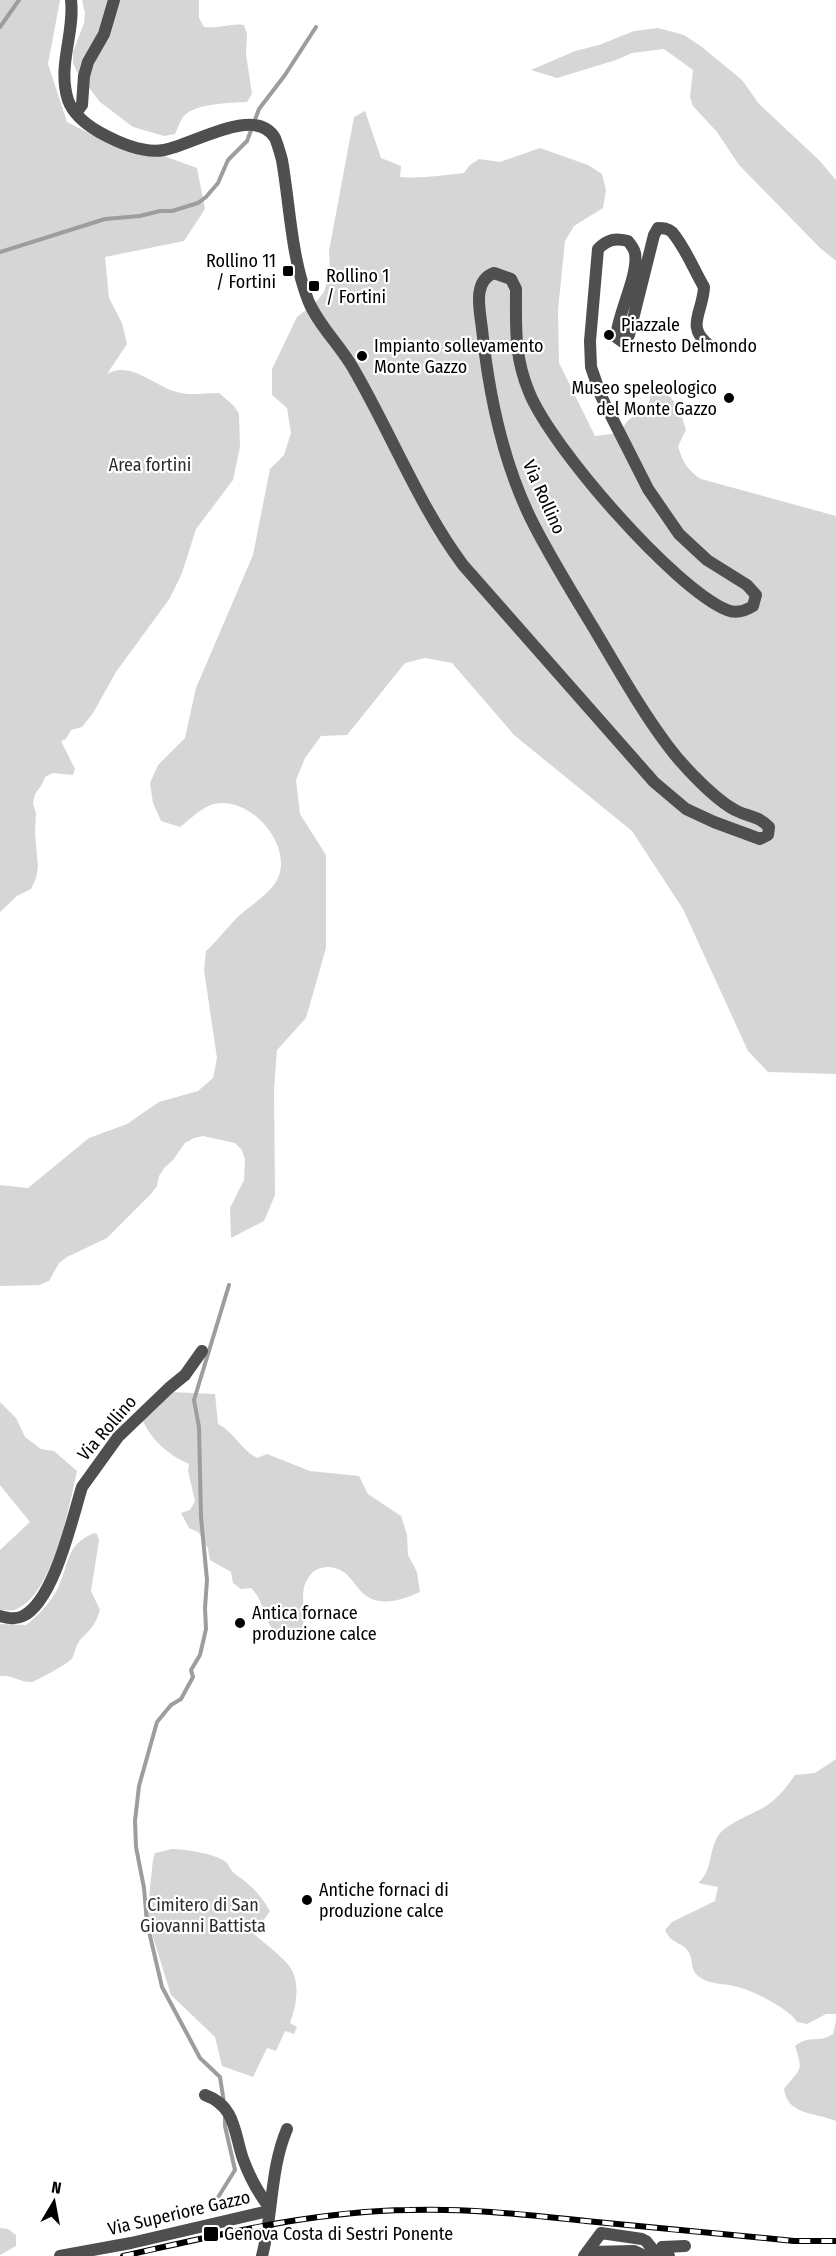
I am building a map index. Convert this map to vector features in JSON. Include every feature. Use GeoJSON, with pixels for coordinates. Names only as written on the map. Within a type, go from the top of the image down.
{"type":"FeatureCollection","features":[{"type":"Feature","properties":{"kind":"street"},"geometry":{"type":"LineString","coordinates":[[71,0],[72,12],[64,71],[68,100],[76,113],[82,105],[84,76],[88,62],[104,34],[114,0]]}},
{"type":"Feature","properties":{"kind":"street","name":"Via Rollino"},"geometry":{"type":"LineString","coordinates":[[76,113],[93,128],[107,136],[154,151],[178,147],[204,135],[246,125],[254,125],[270,132],[278,145],[282,160],[299,270],[308,301],[318,319],[352,366],[441,536],[470,573],[654,782],[686,809],[760,839],[768,835],[769,827],[758,817],[737,811],[708,790],[669,747],[624,680],[533,524],[506,454],[492,400],[479,304],[480,286],[487,275],[494,273],[511,279],[516,289],[517,360],[530,394],[553,435],[575,463],[618,514],[690,587],[729,611],[744,612],[753,606],[756,595],[747,585],[707,560],[679,534],[648,489],[601,396],[591,368],[590,341],[598,249],[606,241],[617,238],[628,241],[636,254],[635,266],[617,322],[616,337],[623,342],[629,335],[634,318],[654,235],[658,228],[666,228],[671,232],[704,287],[696,330],[699,338],[709,345]]}},
{"type":"Feature","properties":{"kind":"street","name":"Via Rollino"},"geometry":{"type":"LineString","coordinates":[[0,1617],[16,1619],[32,1609],[59,1561],[82,1487],[87,1479],[118,1437],[185,1375],[202,1351]]}},
{"type":"Feature","properties":{"kind":"street"},"geometry":{"type":"LineString","coordinates":[[205,2095],[228,2111],[234,2122],[242,2157],[255,2189],[270,2208]]}},
{"type":"Feature","properties":{"kind":"street"},"geometry":{"type":"LineString","coordinates":[[262,2256],[268,2232],[279,2147],[287,2129]]}},
{"type":"Feature","properties":{"kind":"street","name":"Via Superiore Gazzo"},"geometry":{"type":"LineString","coordinates":[[60,2256],[131,2243],[264,2212],[270,2208]]}},
{"type":"Feature","properties":{"kind":"street"},"geometry":{"type":"LineString","coordinates":[[587,2254],[601,2234],[642,2239],[658,2256]]}},
{"type":"Feature","properties":{"kind":"street"},"geometry":{"type":"LineString","coordinates":[[669,2256],[662,2247],[685,2246]]}},
{"type":"Feature","properties":{"kind":"street"},"geometry":{"type":"LineString","coordinates":[[587,2254],[634,2251],[645,2256]]}},
{"type":"Feature","properties":{"kind":"green space","name":"Area fortini"},"geometry":{"type":"Polygon","coordinates":[[[0,0],[60,0],[48,64],[67,122],[116,147],[164,156],[197,168],[205,209],[184,241],[105,257],[109,298],[122,323],[127,344],[107,374],[125,370],[177,392],[219,393],[234,406],[239,414],[240,447],[233,480],[196,529],[182,573],[170,598],[116,672],[93,713],[82,727],[71,730],[66,739],[61,741],[75,769],[73,775],[53,773],[45,777],[35,794],[33,803],[36,813],[38,867],[36,878],[31,889],[17,896],[0,912],[0,0]]]}},
{"type":"Feature","properties":{"kind":"green space"},"geometry":{"type":"Polygon","coordinates":[[[82,0],[199,0],[199,18],[204,27],[244,25],[247,34],[246,54],[252,94],[247,102],[204,106],[188,112],[175,134],[164,136],[133,127],[100,102],[77,72],[73,63],[73,52],[84,23],[85,13],[82,0]]]}},
{"type":"Feature","properties":{"kind":"green space"},"geometry":{"type":"Polygon","coordinates":[[[658,28],[684,35],[742,80],[759,104],[819,160],[836,180],[836,261],[820,248],[739,165],[717,132],[693,106],[690,97],[693,70],[664,49],[632,53],[557,78],[531,70],[575,51],[599,45],[634,31],[658,28]]]}},
{"type":"Feature","properties":{"kind":"green space"},"geometry":{"type":"Polygon","coordinates":[[[365,111],[381,158],[401,166],[400,177],[464,173],[479,159],[500,162],[540,148],[588,165],[602,174],[606,190],[603,208],[574,226],[565,241],[558,310],[559,363],[595,436],[619,433],[628,421],[648,404],[650,388],[654,384],[671,398],[682,416],[686,430],[678,446],[686,465],[696,476],[836,516],[836,1074],[768,1072],[748,1051],[683,909],[632,831],[514,735],[452,663],[425,658],[405,663],[347,735],[321,736],[305,758],[296,780],[300,814],[326,855],[326,948],[306,1018],[277,1050],[274,1089],[275,1195],[264,1221],[231,1238],[230,1208],[244,1180],[245,1160],[242,1150],[235,1143],[203,1136],[194,1138],[185,1143],[165,1167],[151,1194],[107,1238],[67,1257],[59,1263],[49,1281],[39,1285],[0,1286],[0,1185],[28,1188],[89,1138],[127,1124],[159,1102],[198,1091],[213,1078],[217,1058],[204,970],[206,951],[240,915],[275,884],[278,878],[281,865],[274,837],[254,814],[227,803],[214,804],[200,811],[180,827],[161,821],[153,803],[150,783],[158,765],[185,738],[196,688],[253,555],[270,469],[284,455],[291,433],[287,408],[272,395],[272,369],[297,317],[315,303],[324,292],[330,274],[329,251],[354,117],[365,111]]]}},
{"type":"Feature","properties":{"kind":"green space"},"geometry":{"type":"Polygon","coordinates":[[[170,1392],[215,1394],[218,1424],[257,1458],[267,1454],[310,1471],[359,1476],[368,1494],[401,1516],[407,1535],[408,1555],[417,1572],[420,1592],[396,1600],[380,1601],[365,1595],[343,1571],[332,1567],[321,1568],[313,1572],[304,1586],[304,1616],[301,1630],[294,1637],[274,1630],[269,1625],[261,1603],[251,1588],[241,1589],[233,1583],[231,1572],[210,1560],[204,1540],[198,1532],[189,1528],[181,1513],[190,1510],[195,1501],[188,1471],[189,1464],[161,1446],[150,1434],[142,1419],[170,1392]]]}},
{"type":"Feature","properties":{"kind":"green space"},"geometry":{"type":"Polygon","coordinates":[[[0,1402],[16,1418],[25,1437],[41,1449],[54,1451],[77,1471],[64,1528],[49,1570],[39,1588],[27,1602],[14,1610],[0,1610],[0,1550],[30,1522],[0,1485],[0,1402]]]}},
{"type":"Feature","properties":{"kind":"green space"},"geometry":{"type":"Polygon","coordinates":[[[94,1533],[97,1534],[99,1540],[91,1591],[100,1610],[93,1625],[78,1642],[72,1658],[32,1682],[0,1676],[0,1624],[26,1625],[39,1613],[57,1590],[69,1557],[77,1544],[94,1533]]]}},
{"type":"Feature","properties":{"kind":"green space"},"geometry":{"type":"Polygon","coordinates":[[[836,1759],[836,2014],[826,2014],[807,2024],[797,2022],[779,2006],[753,1992],[702,1979],[693,1970],[688,1951],[674,1941],[665,1930],[672,1922],[715,1901],[718,1887],[698,1883],[706,1873],[715,1842],[722,1832],[733,1823],[771,1803],[795,1775],[815,1773],[836,1759]]]}},
{"type":"Feature","properties":{"kind":"green space","name":"Cimitero di San Giovanni Battista"},"geometry":{"type":"Polygon","coordinates":[[[172,1849],[201,1853],[223,1860],[255,1891],[270,1911],[254,1934],[282,1958],[293,1973],[296,1995],[290,2023],[297,2027],[294,2034],[285,2031],[276,2051],[267,2048],[253,2077],[222,2066],[215,2037],[171,1995],[147,1918],[155,1853],[172,1849]]]}},
{"type":"Feature","properties":{"kind":"green space"},"geometry":{"type":"Polygon","coordinates":[[[836,2020],[836,2121],[797,2109],[787,2098],[784,2089],[799,2070],[795,2046],[805,2040],[833,2034],[836,2020]]]}},
{"type":"Feature","properties":{"kind":"green space"},"geometry":{"type":"Polygon","coordinates":[[[0,2228],[8,2229],[16,2235],[16,2246],[0,2255],[0,2228]]]}},
{"type":"Feature","properties":{"kind":"waterway"},"geometry":{"type":"LineString","coordinates":[[0,27],[19,0]]}},
{"type":"Feature","properties":{"kind":"waterway"},"geometry":{"type":"LineString","coordinates":[[0,252],[105,219],[172,211],[198,203],[218,183],[228,160],[247,141],[259,109],[285,75],[316,27]]}},
{"type":"Feature","properties":{"kind":"waterway"},"geometry":{"type":"LineString","coordinates":[[224,2103],[220,2077],[200,2058],[162,1987],[147,1923],[144,1888],[136,1847],[135,1821],[139,1786],[157,1722],[171,1705],[181,1699],[193,1677],[191,1670],[200,1655],[206,1629],[207,1580],[201,1517],[199,1427],[194,1400],[229,1285]]}},
{"type":"Feature","properties":{"kind":"waterway"},"geometry":{"type":"LineString","coordinates":[[212,2207],[235,2170],[225,2117]]}},
{"type":"Feature","properties":{"kind":"railway"},"geometry":{"type":"LineString","coordinates":[[123,2256],[301,2219],[373,2211],[410,2210],[498,2212],[794,2241],[836,2241]]}},
{"type":"Feature","properties":{"kind":"place","name":"Rollino 11 / Fortini"},"geometry":{"type":"Point","coordinates":[288,271]}},
{"type":"Feature","properties":{"kind":"place","name":"Rollino 1 / Fortini"},"geometry":{"type":"Point","coordinates":[314,286]}},
{"type":"Feature","properties":{"kind":"place","name":"Piazzale Ernesto Delmondo"},"geometry":{"type":"Point","coordinates":[609,335]}},
{"type":"Feature","properties":{"kind":"place","name":"Impianto sollevamento Monte Gazzo"},"geometry":{"type":"Point","coordinates":[362,356]}},
{"type":"Feature","properties":{"kind":"place","name":"Museo speleologico del Monte Gazzo"},"geometry":{"type":"Point","coordinates":[729,398]}},
{"type":"Feature","properties":{"kind":"place","name":"Antica fornace produzione calce"},"geometry":{"type":"Point","coordinates":[240,1623]}},
{"type":"Feature","properties":{"kind":"place","name":"Antiche fornaci di produzione calce"},"geometry":{"type":"Point","coordinates":[307,1900]}},
{"type":"Feature","properties":{"kind":"place","name":"Genova Costa di Sestri Ponente"},"geometry":{"type":"Point","coordinates":[211,2234]}}]}
